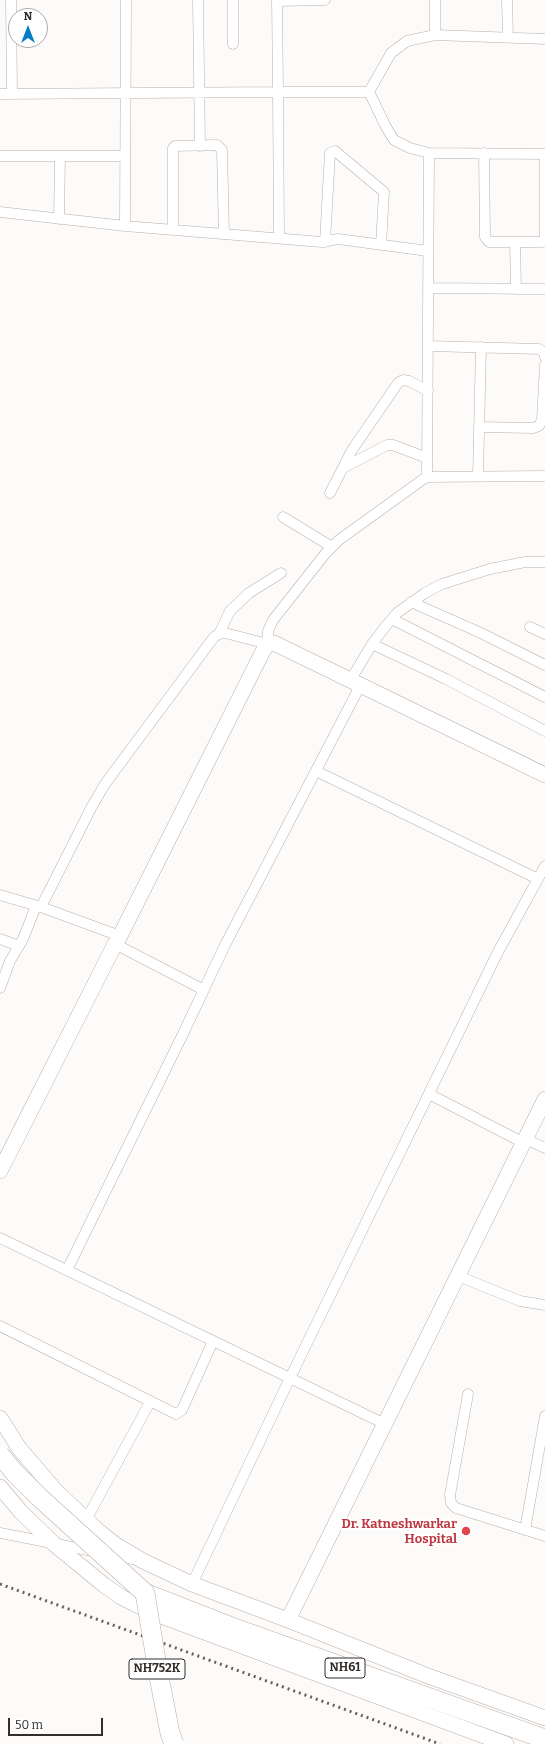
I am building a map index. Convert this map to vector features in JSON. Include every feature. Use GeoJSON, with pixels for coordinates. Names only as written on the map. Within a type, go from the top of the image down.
{"type":"FeatureCollection","features":[{"type":"Feature","properties":{"kind":"highway","name":"NH61"},"geometry":{"type":"LineString","coordinates":[[0,1454],[15,1473],[39,1497],[146,1593],[237,1629],[545,1739]]}},
{"type":"Feature","properties":{"kind":"highway","name":"NH752K"},"geometry":{"type":"LineString","coordinates":[[146,1593],[158,1672],[170,1733],[174,1744]]}},
{"type":"Feature","properties":{"kind":"street"},"geometry":{"type":"LineString","coordinates":[[11,0],[12,94]]}},
{"type":"Feature","properties":{"kind":"street"},"geometry":{"type":"LineString","coordinates":[[125,226],[126,0]]}},
{"type":"Feature","properties":{"kind":"street"},"geometry":{"type":"LineString","coordinates":[[198,0],[198,93],[200,146]]}},
{"type":"Feature","properties":{"kind":"street"},"geometry":{"type":"LineString","coordinates":[[233,0],[233,44]]}},
{"type":"Feature","properties":{"kind":"street"},"geometry":{"type":"LineString","coordinates":[[279,238],[277,0],[325,0]]}},
{"type":"Feature","properties":{"kind":"street"},"geometry":{"type":"LineString","coordinates":[[435,0],[435,35]]}},
{"type":"Feature","properties":{"kind":"street"},"geometry":{"type":"LineString","coordinates":[[507,0],[508,37]]}},
{"type":"Feature","properties":{"kind":"street"},"geometry":{"type":"LineString","coordinates":[[369,92],[391,53],[407,41],[435,35],[545,39]]}},
{"type":"Feature","properties":{"kind":"street"},"geometry":{"type":"LineString","coordinates":[[0,94],[369,92]]}},
{"type":"Feature","properties":{"kind":"street"},"geometry":{"type":"LineString","coordinates":[[369,92],[394,140],[410,148],[429,153],[484,153],[545,155],[545,240],[542,242],[489,242],[485,237],[484,153]]}},
{"type":"Feature","properties":{"kind":"street"},"geometry":{"type":"LineString","coordinates":[[173,230],[173,148],[175,146],[218,145],[222,150],[224,234]]}},
{"type":"Feature","properties":{"kind":"street"},"geometry":{"type":"LineString","coordinates":[[325,242],[330,153],[335,151],[384,192],[381,245]]}},
{"type":"Feature","properties":{"kind":"street"},"geometry":{"type":"LineString","coordinates":[[427,477],[429,153]]}},
{"type":"Feature","properties":{"kind":"street"},"geometry":{"type":"LineString","coordinates":[[0,156],[125,156]]}},
{"type":"Feature","properties":{"kind":"street"},"geometry":{"type":"LineString","coordinates":[[59,219],[60,156]]}},
{"type":"Feature","properties":{"kind":"street"},"geometry":{"type":"LineString","coordinates":[[0,212],[173,230],[325,242],[338,239],[428,251]]}},
{"type":"Feature","properties":{"kind":"street"},"geometry":{"type":"LineString","coordinates":[[515,242],[516,288]]}},
{"type":"Feature","properties":{"kind":"street"},"geometry":{"type":"LineString","coordinates":[[429,288],[545,289]]}},
{"type":"Feature","properties":{"kind":"street"},"geometry":{"type":"LineString","coordinates":[[428,346],[539,350],[545,353],[545,357]]}},
{"type":"Feature","properties":{"kind":"street"},"geometry":{"type":"LineString","coordinates":[[478,477],[481,347]]}},
{"type":"Feature","properties":{"kind":"street"},"geometry":{"type":"LineString","coordinates":[[479,427],[533,428],[539,426],[542,420],[545,365]]}},
{"type":"Feature","properties":{"kind":"street"},"geometry":{"type":"LineString","coordinates":[[330,493],[356,444],[398,383],[403,380],[409,381],[428,391]]}},
{"type":"Feature","properties":{"kind":"street"},"geometry":{"type":"LineString","coordinates":[[343,468],[387,444],[394,445],[427,458]]}},
{"type":"Feature","properties":{"kind":"street"},"geometry":{"type":"LineString","coordinates":[[0,1171],[118,940],[264,648],[268,644],[268,631],[273,620],[332,547],[427,477],[545,476]]}},
{"type":"Feature","properties":{"kind":"street"},"geometry":{"type":"LineString","coordinates":[[283,517],[332,547]]}},
{"type":"Feature","properties":{"kind":"street"},"geometry":{"type":"LineString","coordinates":[[67,1270],[257,882],[316,771],[372,644],[392,619],[411,602],[442,584],[490,569],[525,562],[545,562]]}},
{"type":"Feature","properties":{"kind":"street"},"geometry":{"type":"LineString","coordinates":[[219,634],[230,611],[249,593],[281,573]]}},
{"type":"Feature","properties":{"kind":"street"},"geometry":{"type":"LineString","coordinates":[[411,602],[481,633],[545,665]]}},
{"type":"Feature","properties":{"kind":"street"},"geometry":{"type":"LineString","coordinates":[[392,619],[545,697]]}},
{"type":"Feature","properties":{"kind":"street"},"geometry":{"type":"LineString","coordinates":[[530,627],[545,634]]}},
{"type":"Feature","properties":{"kind":"street"},"geometry":{"type":"LineString","coordinates":[[0,988],[3,968],[19,946],[105,784],[214,637],[219,634],[225,633],[268,644],[274,644],[545,775]]}},
{"type":"Feature","properties":{"kind":"street"},"geometry":{"type":"LineString","coordinates":[[372,644],[446,679],[545,731]]}},
{"type":"Feature","properties":{"kind":"street"},"geometry":{"type":"LineString","coordinates":[[316,771],[538,879]]}},
{"type":"Feature","properties":{"kind":"street"},"geometry":{"type":"LineString","coordinates":[[192,1584],[290,1378],[498,952],[545,866]]}},
{"type":"Feature","properties":{"kind":"street"},"geometry":{"type":"LineString","coordinates":[[0,895],[39,906],[118,940],[204,990]]}},
{"type":"Feature","properties":{"kind":"street"},"geometry":{"type":"LineString","coordinates":[[0,939],[19,946]]}},
{"type":"Feature","properties":{"kind":"street"},"geometry":{"type":"LineString","coordinates":[[429,1094],[525,1141],[545,1148]]}},
{"type":"Feature","properties":{"kind":"street"},"geometry":{"type":"LineString","coordinates":[[288,1620],[545,1099]]}},
{"type":"Feature","properties":{"kind":"street"},"geometry":{"type":"LineString","coordinates":[[0,1238],[385,1424]]}},
{"type":"Feature","properties":{"kind":"street"},"geometry":{"type":"LineString","coordinates":[[458,1276],[520,1302],[545,1305]]}},
{"type":"Feature","properties":{"kind":"street"},"geometry":{"type":"LineString","coordinates":[[0,1326],[173,1414],[180,1412],[213,1341]]}},
{"type":"Feature","properties":{"kind":"street"},"geometry":{"type":"LineString","coordinates":[[468,1394],[450,1495],[451,1503],[456,1508],[545,1536]]}},
{"type":"Feature","properties":{"kind":"street"},"geometry":{"type":"LineString","coordinates":[[86,1520],[150,1402]]}},
{"type":"Feature","properties":{"kind":"street"},"geometry":{"type":"LineString","coordinates":[[525,1530],[545,1416]]}},
{"type":"Feature","properties":{"kind":"street"},"geometry":{"type":"LineString","coordinates":[[0,1418],[19,1448],[55,1490],[86,1520],[116,1545],[143,1561],[192,1584],[288,1620],[428,1676],[545,1718]]}},
{"type":"Feature","properties":{"kind":"street"},"geometry":{"type":"LineString","coordinates":[[0,1487],[21,1512],[54,1544],[112,1591],[153,1613],[506,1744]]}},
{"type":"Feature","properties":{"kind":"street"},"geometry":{"type":"LineString","coordinates":[[0,1533],[143,1561]]}},
{"type":"Feature","properties":{"kind":"railway"},"geometry":{"type":"LineString","coordinates":[[0,1584],[440,1744]]}},
{"type":"Feature","properties":{"kind":"place","name":"Dr. Katneshwarkar Hospital"},"geometry":{"type":"Point","coordinates":[466,1531]}}]}
